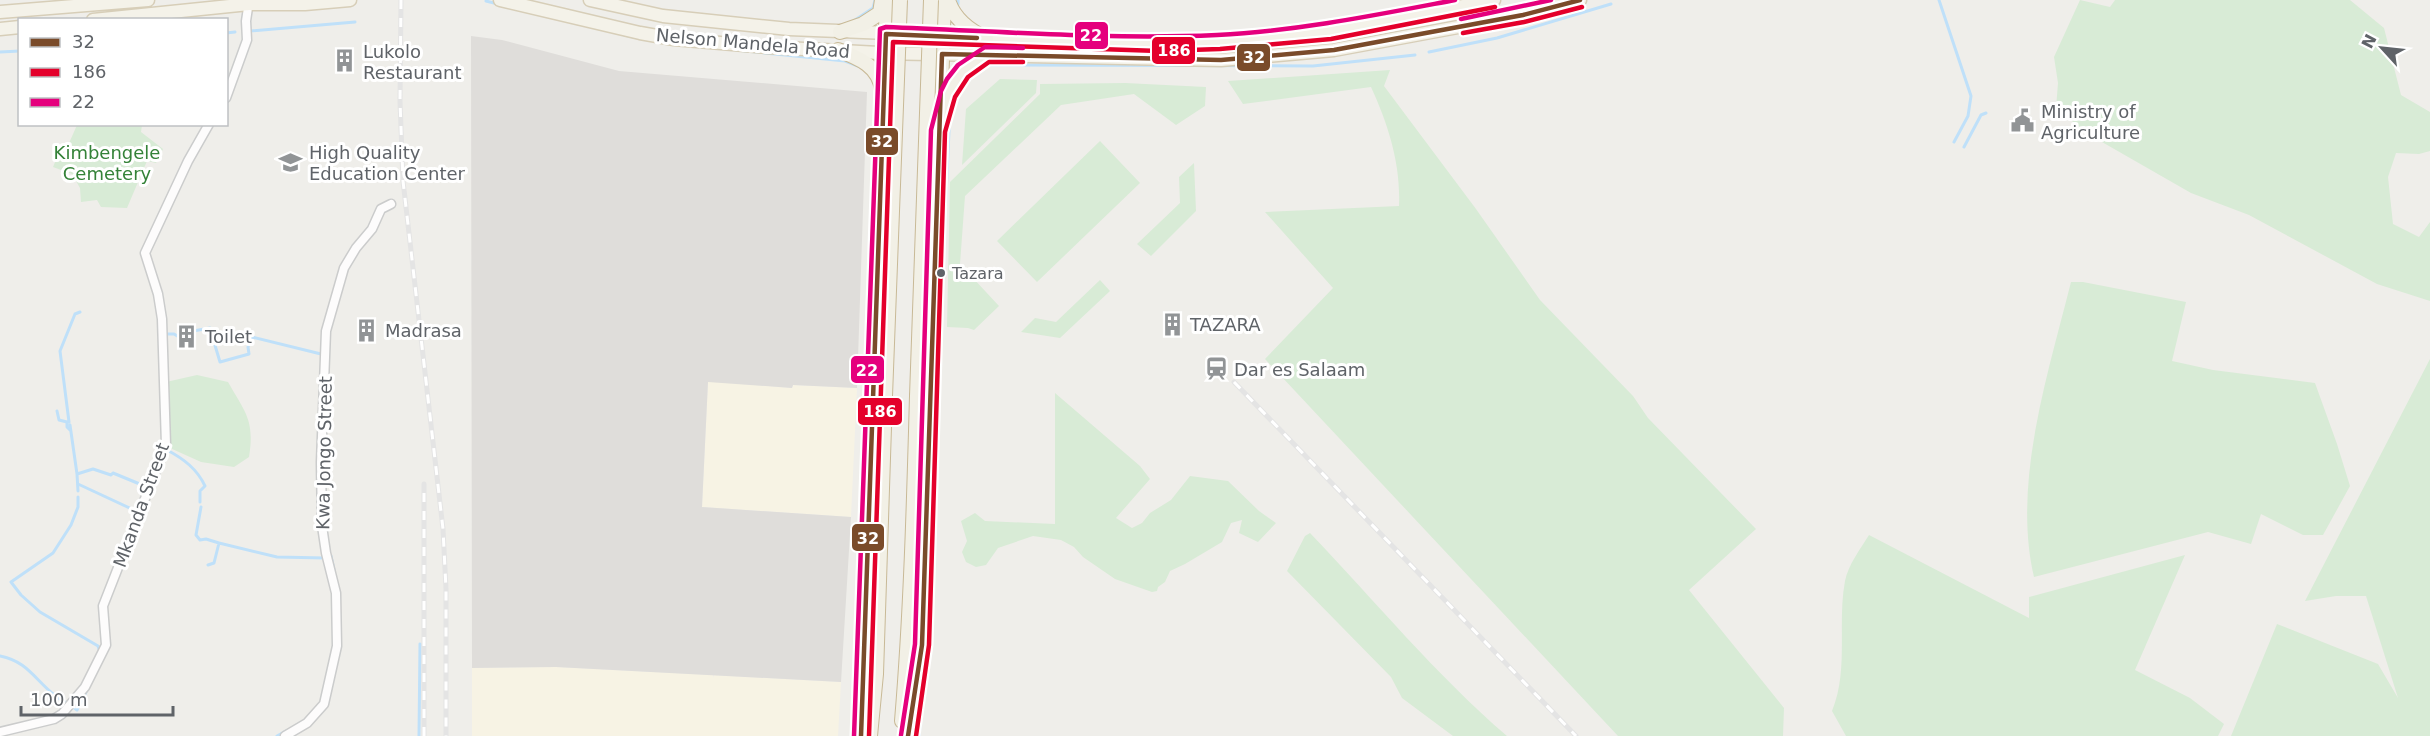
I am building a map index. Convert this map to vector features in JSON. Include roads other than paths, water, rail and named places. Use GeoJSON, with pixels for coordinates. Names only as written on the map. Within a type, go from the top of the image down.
{"type":"FeatureCollection","features":[{"type":"Feature","properties":{"kind":"highway"},"geometry":{"type":"LineString","coordinates":[[840,32],[871,19],[879,13],[882,0]]}},
{"type":"Feature","properties":{"kind":"highway"},"geometry":{"type":"LineString","coordinates":[[861,736],[887,0]]}},
{"type":"Feature","properties":{"kind":"highway"},"geometry":{"type":"LineString","coordinates":[[870,736],[876,674],[900,0]]}},
{"type":"Feature","properties":{"kind":"highway"},"geometry":{"type":"LineString","coordinates":[[900,736],[909,633],[931,0]]}},
{"type":"Feature","properties":{"kind":"highway"},"geometry":{"type":"LineString","coordinates":[[908,736],[923,633],[938,131],[942,35],[946,0]]}},
{"type":"Feature","properties":{"kind":"highway"},"geometry":{"type":"LineString","coordinates":[[946,0],[966,26],[986,38]]}},
{"type":"Feature","properties":{"kind":"highway"},"geometry":{"type":"LineString","coordinates":[[838,51],[857,57],[876,72],[881,82],[884,107]]}},
{"type":"Feature","properties":{"kind":"highway"},"geometry":{"type":"LineString","coordinates":[[938,131],[953,82],[963,71],[987,54]]}},
{"type":"Feature","properties":{"kind":"main road"},"geometry":{"type":"LineString","coordinates":[[0,12],[148,0]]}},
{"type":"Feature","properties":{"kind":"main road"},"geometry":{"type":"LineString","coordinates":[[110,18],[249,2],[305,4],[350,0]]}},
{"type":"Feature","properties":{"kind":"main road","name":"Nelson Mandela Road"},"geometry":{"type":"LineString","coordinates":[[500,0],[525,4],[611,27],[674,39],[885,53],[1221,60],[1334,50],[1523,15],[1580,0]]}},
{"type":"Feature","properties":{"kind":"main road","name":"Nelson Mandela Road"},"geometry":{"type":"LineString","coordinates":[[590,0],[663,16],[840,32],[1159,44],[1220,42],[1330,32],[1494,0]]}},
{"type":"Feature","properties":{"kind":"main road"},"geometry":{"type":"LineString","coordinates":[[0,29],[18,27]]}},
{"type":"Feature","properties":{"kind":"street"},"geometry":{"type":"LineString","coordinates":[[228,92],[247,40],[246,21],[249,2]]}},
{"type":"Feature","properties":{"kind":"street","name":"Mkanda Street"},"geometry":{"type":"LineString","coordinates":[[0,732],[54,719],[62,714],[85,687],[106,645],[103,606],[166,445],[162,319],[158,294],[145,253],[188,161],[208,126]]}},
{"type":"Feature","properties":{"kind":"street","name":"Kwa Jongo Street"},"geometry":{"type":"LineString","coordinates":[[285,736],[307,723],[324,704],[337,646],[336,592],[322,526],[321,462],[326,331],[344,268],[356,248],[372,229],[381,209],[391,204]]}},
{"type":"Feature","properties":{"kind":"waterway"},"geometry":{"type":"LineString","coordinates":[[855,20],[873,8],[875,0]]}},
{"type":"Feature","properties":{"kind":"waterway"},"geometry":{"type":"LineString","coordinates":[[1939,0],[1971,96],[1968,116],[1954,142]]}},
{"type":"Feature","properties":{"kind":"waterway"},"geometry":{"type":"LineString","coordinates":[[486,1],[498,4]]}},
{"type":"Feature","properties":{"kind":"waterway"},"geometry":{"type":"LineString","coordinates":[[1429,52],[1497,38],[1611,4]]}},
{"type":"Feature","properties":{"kind":"waterway"},"geometry":{"type":"LineString","coordinates":[[250,31],[355,22]]}},
{"type":"Feature","properties":{"kind":"waterway"},"geometry":{"type":"LineString","coordinates":[[228,33],[235,32]]}},
{"type":"Feature","properties":{"kind":"waterway"},"geometry":{"type":"LineString","coordinates":[[624,35],[638,38]]}},
{"type":"Feature","properties":{"kind":"waterway"},"geometry":{"type":"LineString","coordinates":[[736,50],[845,61],[858,66]]}},
{"type":"Feature","properties":{"kind":"waterway"},"geometry":{"type":"LineString","coordinates":[[0,52],[18,51]]}},
{"type":"Feature","properties":{"kind":"waterway"},"geometry":{"type":"LineString","coordinates":[[978,68],[987,65],[1313,66],[1415,55]]}},
{"type":"Feature","properties":{"kind":"waterway"},"geometry":{"type":"LineString","coordinates":[[938,369],[950,109]]}},
{"type":"Feature","properties":{"kind":"waterway"},"geometry":{"type":"LineString","coordinates":[[1964,147],[1981,115],[1986,113]]}},
{"type":"Feature","properties":{"kind":"waterway"},"geometry":{"type":"LineString","coordinates":[[69,422],[60,351],[75,314],[80,312]]}},
{"type":"Feature","properties":{"kind":"waterway"},"geometry":{"type":"LineString","coordinates":[[164,334],[174,334],[179,337],[182,333],[210,328],[216,339],[214,342],[220,362],[249,354],[248,347],[252,337],[321,354]]}},
{"type":"Feature","properties":{"kind":"waterway"},"geometry":{"type":"LineString","coordinates":[[57,411],[59,420],[67,422],[70,430]]}},
{"type":"Feature","properties":{"kind":"waterway"},"geometry":{"type":"LineString","coordinates":[[70,425],[78,491]]}},
{"type":"Feature","properties":{"kind":"waterway"},"geometry":{"type":"LineString","coordinates":[[167,450],[189,465],[202,480],[205,486],[200,491],[200,502]]}},
{"type":"Feature","properties":{"kind":"waterway"},"geometry":{"type":"LineString","coordinates":[[77,474],[93,469],[111,475],[113,473],[147,487]]}},
{"type":"Feature","properties":{"kind":"waterway"},"geometry":{"type":"LineString","coordinates":[[78,484],[134,510],[137,515]]}},
{"type":"Feature","properties":{"kind":"waterway"},"geometry":{"type":"LineString","coordinates":[[78,497],[78,507],[71,525],[53,553],[11,582],[21,595],[40,612],[98,646],[99,649],[103,648]]}},
{"type":"Feature","properties":{"kind":"waterway"},"geometry":{"type":"LineString","coordinates":[[201,507],[196,535],[200,540],[206,539],[219,543],[214,563],[208,565]]}},
{"type":"Feature","properties":{"kind":"waterway"},"geometry":{"type":"LineString","coordinates":[[219,543],[277,557],[325,558]]}},
{"type":"Feature","properties":{"kind":"waterway"},"geometry":{"type":"LineString","coordinates":[[331,556],[334,570]]}},
{"type":"Feature","properties":{"kind":"waterway"},"geometry":{"type":"LineString","coordinates":[[919,736],[931,622],[930,595]]}},
{"type":"Feature","properties":{"kind":"waterway"},"geometry":{"type":"LineString","coordinates":[[419,736],[420,644]]}},
{"type":"Feature","properties":{"kind":"waterway"},"geometry":{"type":"LineString","coordinates":[[0,656],[23,666],[53,694],[77,710],[86,692]]}},
{"type":"Feature","properties":{"kind":"waterway"},"geometry":{"type":"LineString","coordinates":[[277,736],[286,731]]}},
{"type":"Feature","properties":{"kind":"railway"},"geometry":{"type":"LineString","coordinates":[[401,0],[400,101],[403,181],[443,529],[446,589],[446,736]]}},
{"type":"Feature","properties":{"kind":"railway"},"geometry":{"type":"LineString","coordinates":[[1234,382],[1576,736]]}},
{"type":"Feature","properties":{"kind":"railway"},"geometry":{"type":"LineString","coordinates":[[424,484],[424,736]]}},
{"type":"Feature","properties":{"kind":"place","name":"Lukolo Restaurant"},"geometry":{"type":"Point","coordinates":[345,61]}},
{"type":"Feature","properties":{"kind":"place","name":"Ministry of Agriculture"},"geometry":{"type":"Point","coordinates":[2023,121]}},
{"type":"Feature","properties":{"kind":"place","name":"High Quality Education Center"},"geometry":{"type":"Point","coordinates":[291,162]}},
{"type":"Feature","properties":{"kind":"place","name":"Tazara"},"geometry":{"type":"Point","coordinates":[941,273]}},
{"type":"Feature","properties":{"kind":"place","name":"TAZARA"},"geometry":{"type":"Point","coordinates":[1172,324]}},
{"type":"Feature","properties":{"kind":"place","name":"Madrasa"},"geometry":{"type":"Point","coordinates":[367,330]}},
{"type":"Feature","properties":{"kind":"place","name":"Toilet"},"geometry":{"type":"Point","coordinates":[187,336]}},
{"type":"Feature","properties":{"kind":"place","name":"Dar es Salaam"},"geometry":{"type":"Point","coordinates":[1216,369]}},
{"type":"Feature","properties":{"kind":"park label","name":"Kimbengele Cemetery"},"geometry":{"type":"Point","coordinates":[107,162]}}]}
